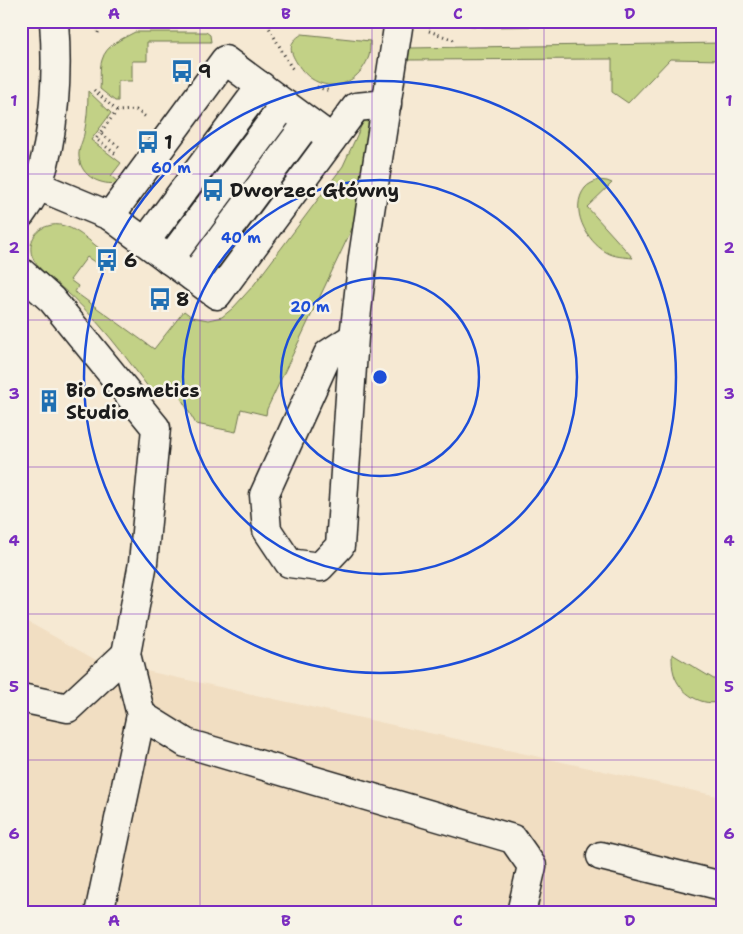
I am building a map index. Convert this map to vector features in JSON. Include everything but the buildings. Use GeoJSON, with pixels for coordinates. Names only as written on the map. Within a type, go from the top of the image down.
{"type":"FeatureCollection","features":[{"type":"Feature","properties":{"kind":"street"},"geometry":{"type":"LineString","coordinates":[[21,214],[30,185],[50,140],[54,105],[54,21]]}},
{"type":"Feature","properties":{"kind":"street"},"geometry":{"type":"LineString","coordinates":[[354,337],[328,354],[264,495],[267,530],[289,563],[320,567],[340,546],[354,337],[363,257],[387,104],[411,25]]}},
{"type":"Feature","properties":{"kind":"street"},"geometry":{"type":"LineString","coordinates":[[110,216],[226,60],[332,139]]}},
{"type":"Feature","properties":{"kind":"street"},"geometry":{"type":"LineString","coordinates":[[145,242],[261,86]]}},
{"type":"Feature","properties":{"kind":"street"},"geometry":{"type":"LineString","coordinates":[[169,260],[285,104]]}},
{"type":"Feature","properties":{"kind":"street"},"geometry":{"type":"LineString","coordinates":[[30,185],[110,216],[216,295],[356,107],[387,104]]}},
{"type":"Feature","properties":{"kind":"street"},"geometry":{"type":"LineString","coordinates":[[193,277],[308,122]]}},
{"type":"Feature","properties":{"kind":"street"},"geometry":{"type":"LineString","coordinates":[[21,272],[52,300],[156,428],[143,562],[126,654],[141,715],[102,899],[101,913]]}},
{"type":"Feature","properties":{"kind":"street"},"geometry":{"type":"LineString","coordinates":[[21,698],[68,708],[126,654]]}},
{"type":"Feature","properties":{"kind":"street"},"geometry":{"type":"LineString","coordinates":[[141,715],[186,743],[513,839],[532,866],[521,913]]}},
{"type":"Feature","properties":{"kind":"street"},"geometry":{"type":"LineString","coordinates":[[601,856],[722,886]]}},
{"type":"Feature","properties":{"kind":"path"},"geometry":{"type":"LineString","coordinates":[[94,24],[108,24],[114,21]]}},
{"type":"Feature","properties":{"kind":"path"},"geometry":{"type":"LineString","coordinates":[[98,33],[101,24]]}},
{"type":"Feature","properties":{"kind":"path"},"geometry":{"type":"LineString","coordinates":[[266,24],[291,67],[296,72]]}},
{"type":"Feature","properties":{"kind":"path"},"geometry":{"type":"LineString","coordinates":[[411,25],[454,40]]}},
{"type":"Feature","properties":{"kind":"path"},"geometry":{"type":"LineString","coordinates":[[314,86],[329,91],[338,89]]}},
{"type":"Feature","properties":{"kind":"path"},"geometry":{"type":"LineString","coordinates":[[94,90],[117,111],[136,110],[146,116]]}},
{"type":"Feature","properties":{"kind":"path"},"geometry":{"type":"LineString","coordinates":[[117,111],[96,140],[122,160]]}},
{"type":"Feature","properties":{"kind":"path"},"geometry":{"type":"LineString","coordinates":[[100,133],[122,148]]}},
{"type":"Feature","properties":{"kind":"shaded area"},"geometry":{"type":"Polygon","coordinates":[[[21,618],[96,660],[722,797],[722,913],[21,913],[21,618]]]}},
{"type":"Feature","properties":{"kind":"green space"},"geometry":{"type":"Polygon","coordinates":[[[419,21],[722,21],[722,24],[485,27],[419,21]]]}},
{"type":"Feature","properties":{"kind":"green space"},"geometry":{"type":"Polygon","coordinates":[[[135,32],[206,32],[210,35],[211,42],[147,42],[147,61],[132,61],[132,81],[118,81],[118,101],[115,101],[100,89],[102,60],[111,46],[135,32]]]}},
{"type":"Feature","properties":{"kind":"green space"},"geometry":{"type":"Polygon","coordinates":[[[302,34],[370,41],[369,56],[363,68],[355,77],[335,85],[325,84],[314,80],[305,73],[292,54],[291,47],[294,40],[302,34]]]}},
{"type":"Feature","properties":{"kind":"green space"},"geometry":{"type":"Polygon","coordinates":[[[722,43],[722,60],[670,59],[628,103],[612,92],[612,59],[407,60],[409,48],[722,43]]]}},
{"type":"Feature","properties":{"kind":"green space"},"geometry":{"type":"Polygon","coordinates":[[[88,91],[111,113],[91,140],[121,163],[111,176],[119,183],[105,183],[93,179],[81,164],[79,154],[86,123],[88,91]]]}},
{"type":"Feature","properties":{"kind":"green space"},"geometry":{"type":"Polygon","coordinates":[[[367,120],[370,122],[357,218],[267,409],[266,415],[241,409],[236,432],[196,424],[175,388],[154,395],[99,324],[74,298],[40,269],[32,256],[31,246],[36,233],[48,226],[56,225],[71,228],[85,237],[104,252],[96,263],[87,257],[70,280],[78,286],[75,292],[154,349],[184,311],[192,317],[208,320],[222,317],[233,308],[253,286],[343,166],[363,122],[367,120]]]}},
{"type":"Feature","properties":{"kind":"green space"},"geometry":{"type":"Polygon","coordinates":[[[598,180],[612,183],[587,207],[633,258],[609,254],[599,247],[586,232],[579,214],[580,196],[586,187],[598,180]]]}},
{"type":"Feature","properties":{"kind":"green space"},"geometry":{"type":"Polygon","coordinates":[[[672,654],[722,684],[722,701],[715,703],[700,701],[686,693],[674,674],[672,654]]]}},
{"type":"Feature","properties":{"kind":"place","name":"9"},"geometry":{"type":"Point","coordinates":[182,71]}},
{"type":"Feature","properties":{"kind":"place","name":"1"},"geometry":{"type":"Point","coordinates":[148,142]}},
{"type":"Feature","properties":{"kind":"place","name":"Dworzec Główny"},"geometry":{"type":"Point","coordinates":[213,190]}},
{"type":"Feature","properties":{"kind":"place","name":"6"},"geometry":{"type":"Point","coordinates":[107,260]}},
{"type":"Feature","properties":{"kind":"place","name":"8"},"geometry":{"type":"Point","coordinates":[160,299]}},
{"type":"Feature","properties":{"kind":"place","name":"Bio Cosmetics Studio"},"geometry":{"type":"Point","coordinates":[49,401]}}]}
